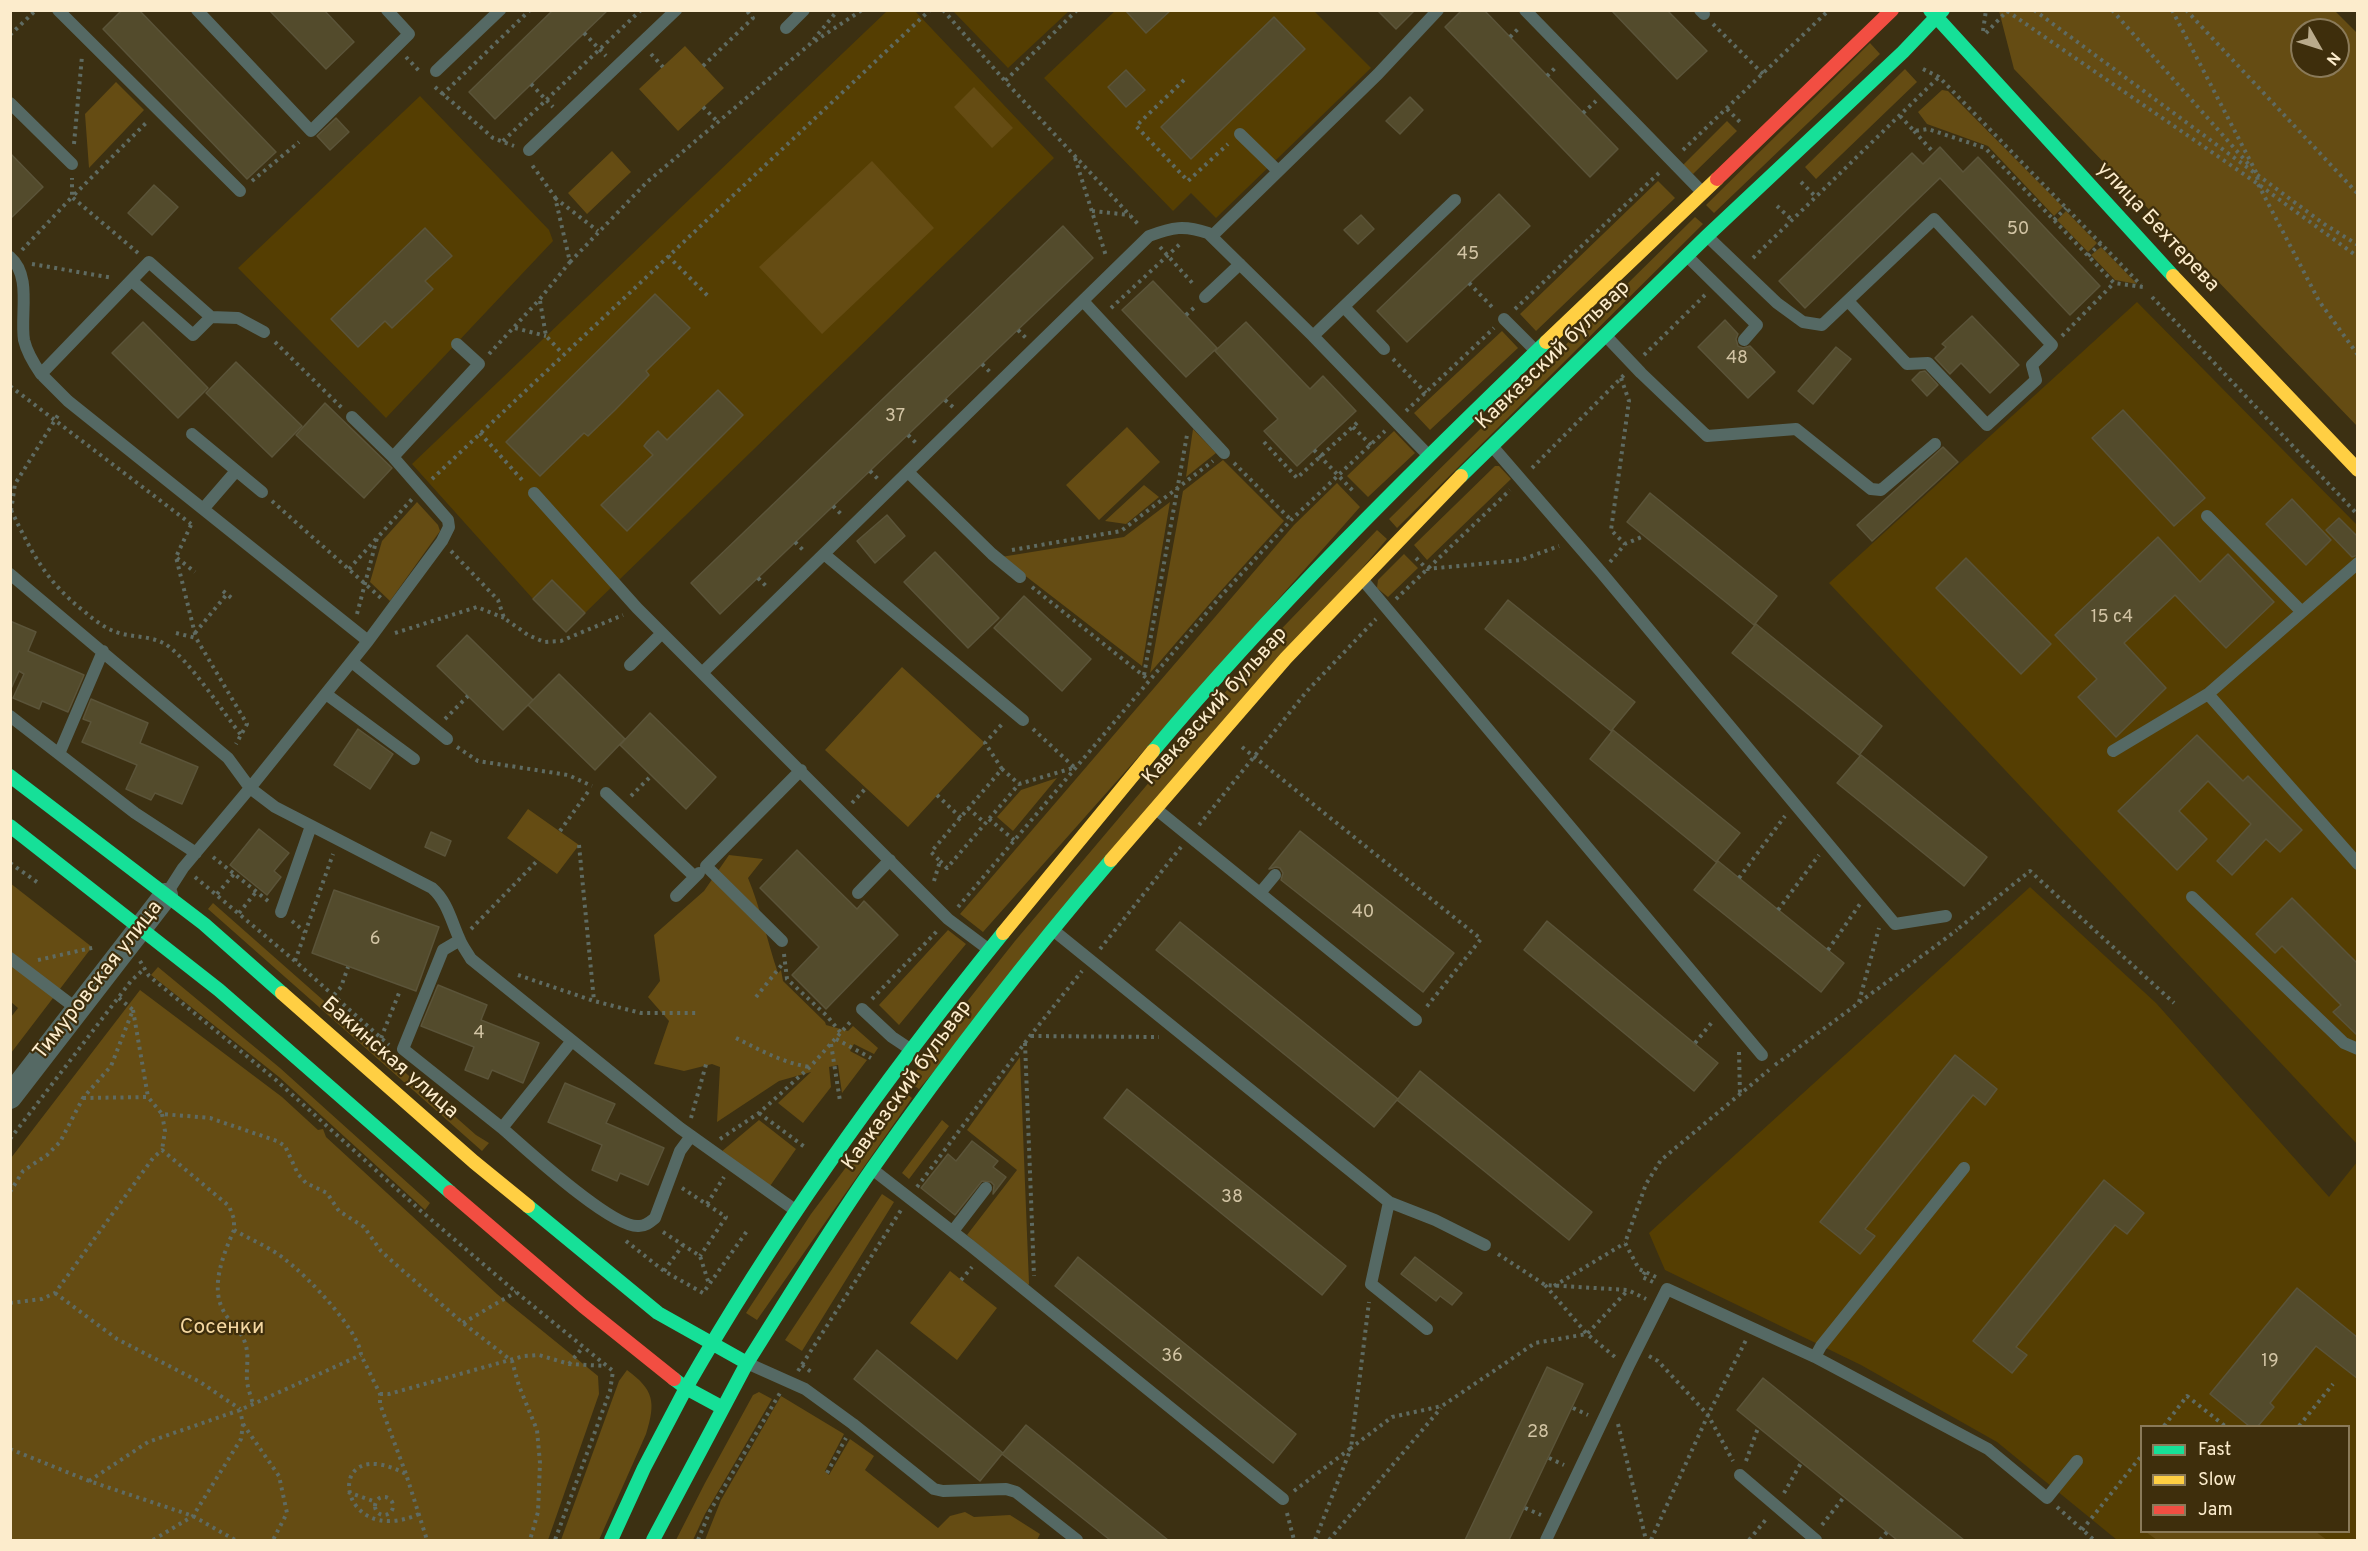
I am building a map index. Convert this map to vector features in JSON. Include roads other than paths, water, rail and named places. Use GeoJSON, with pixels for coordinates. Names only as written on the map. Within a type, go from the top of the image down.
{"type":"FeatureCollection","features":[{"type":"Feature","properties":{"kind":"street","name":"Кавказский бульвар"},"geometry":{"type":"LineString","coordinates":[[611,1540],[644,1468],[711,1342],[796,1211],[911,1050],[989,950],[1199,697],[1373,512],[1892,10]]}},
{"type":"Feature","properties":{"kind":"street","name":"Кавказский бульвар"},"geometry":{"type":"LineString","coordinates":[[653,1540],[747,1363],[817,1251],[872,1169],[1052,929],[1286,658],[1361,578],[1604,334],[1891,64],[1937,13]]}},
{"type":"Feature","properties":{"kind":"street","name":"улица Бехтерева"},"geometry":{"type":"LineString","coordinates":[[1937,13],[2163,266],[2358,470]]}},
{"type":"Feature","properties":{"kind":"street","name":"Бакинская улица"},"geometry":{"type":"LineString","coordinates":[[10,776],[166,895],[242,957],[543,1220],[658,1313],[747,1363]]}},
{"type":"Feature","properties":{"kind":"street"},"geometry":{"type":"LineString","coordinates":[[10,826],[141,926],[285,1047],[546,1277],[617,1335],[686,1388],[723,1408]]}},
{"type":"Feature","properties":{"kind":"street","name":"Тимуровская улица"},"geometry":{"type":"LineString","coordinates":[[10,1097],[166,895]]}},
{"type":"Feature","properties":{"kind":"lane"},"geometry":{"type":"LineString","coordinates":[[58,10],[240,191]]}},
{"type":"Feature","properties":{"kind":"lane"},"geometry":{"type":"LineString","coordinates":[[197,10],[311,131],[410,34],[387,10]]}},
{"type":"Feature","properties":{"kind":"lane"},"geometry":{"type":"LineString","coordinates":[[436,71],[500,10]]}},
{"type":"Feature","properties":{"kind":"lane"},"geometry":{"type":"LineString","coordinates":[[524,153],[676,10]]}},
{"type":"Feature","properties":{"kind":"lane"},"geometry":{"type":"LineString","coordinates":[[786,28],[804,10]]}},
{"type":"Feature","properties":{"kind":"lane"},"geometry":{"type":"LineString","coordinates":[[1212,236],[1378,74],[1438,10]]}},
{"type":"Feature","properties":{"kind":"lane"},"geometry":{"type":"LineString","coordinates":[[1525,10],[1704,194]]}},
{"type":"Feature","properties":{"kind":"lane"},"geometry":{"type":"LineString","coordinates":[[10,103],[72,164]]}},
{"type":"Feature","properties":{"kind":"lane"},"geometry":{"type":"LineString","coordinates":[[1240,134],[1278,171]]}},
{"type":"Feature","properties":{"kind":"lane"},"geometry":{"type":"LineString","coordinates":[[1313,336],[1455,200]]}},
{"type":"Feature","properties":{"kind":"lane"},"geometry":{"type":"LineString","coordinates":[[1707,236],[1777,303],[1803,322],[1822,325],[1934,219],[2052,345],[2032,365],[2036,380],[1987,425],[1928,363],[1907,364],[1848,301]]}},
{"type":"Feature","properties":{"kind":"lane"},"geometry":{"type":"LineString","coordinates":[[702,673],[1149,236],[1174,227],[1196,228],[1209,232],[1430,457]]}},
{"type":"Feature","properties":{"kind":"lane"},"geometry":{"type":"LineString","coordinates":[[1687,256],[1757,326],[1744,340]]}},
{"type":"Feature","properties":{"kind":"lane"},"geometry":{"type":"LineString","coordinates":[[13,259],[21,272],[24,340],[41,374],[68,401],[368,641]]}},
{"type":"Feature","properties":{"kind":"lane"},"geometry":{"type":"LineString","coordinates":[[41,374],[149,262],[183,284],[211,317]]}},
{"type":"Feature","properties":{"kind":"lane"},"geometry":{"type":"LineString","coordinates":[[1206,297],[1240,264]]}},
{"type":"Feature","properties":{"kind":"lane"},"geometry":{"type":"LineString","coordinates":[[132,281],[193,335],[211,317],[238,318],[264,332]]}},
{"type":"Feature","properties":{"kind":"lane"},"geometry":{"type":"LineString","coordinates":[[1083,301],[1224,453]]}},
{"type":"Feature","properties":{"kind":"lane"},"geometry":{"type":"LineString","coordinates":[[1344,307],[1384,350]]}},
{"type":"Feature","properties":{"kind":"lane"},"geometry":{"type":"LineString","coordinates":[[1504,319],[1537,352]]}},
{"type":"Feature","properties":{"kind":"lane"},"geometry":{"type":"LineString","coordinates":[[1604,334],[1707,436],[1796,429],[1871,489],[1881,490],[1935,444]]}},
{"type":"Feature","properties":{"kind":"lane"},"geometry":{"type":"LineString","coordinates":[[393,457],[479,364],[457,344]]}},
{"type":"Feature","properties":{"kind":"lane"},"geometry":{"type":"LineString","coordinates":[[166,895],[183,868],[352,662],[442,541],[448,527],[448,520],[421,489],[393,457],[352,417]]}},
{"type":"Feature","properties":{"kind":"lane"},"geometry":{"type":"LineString","coordinates":[[192,434],[262,492]]}},
{"type":"Feature","properties":{"kind":"lane"},"geometry":{"type":"LineString","coordinates":[[1491,445],[1601,572],[1895,924],[1946,916]]}},
{"type":"Feature","properties":{"kind":"lane"},"geometry":{"type":"LineString","coordinates":[[204,508],[236,471]]}},
{"type":"Feature","properties":{"kind":"lane"},"geometry":{"type":"LineString","coordinates":[[908,472],[992,554],[1020,577]]}},
{"type":"Feature","properties":{"kind":"lane"},"geometry":{"type":"LineString","coordinates":[[534,493],[637,608],[948,919],[989,950]]}},
{"type":"Feature","properties":{"kind":"lane"},"geometry":{"type":"LineString","coordinates":[[2207,516],[2302,612]]}},
{"type":"Feature","properties":{"kind":"lane"},"geometry":{"type":"LineString","coordinates":[[824,554],[1023,720]]}},
{"type":"Feature","properties":{"kind":"lane"},"geometry":{"type":"LineString","coordinates":[[2113,752],[2208,694],[2358,563]]}},
{"type":"Feature","properties":{"kind":"lane"},"geometry":{"type":"LineString","coordinates":[[10,574],[228,758],[250,788],[275,807],[432,888],[441,895],[460,940],[471,959],[689,1135],[796,1211]]}},
{"type":"Feature","properties":{"kind":"lane"},"geometry":{"type":"LineString","coordinates":[[1361,578],[1762,1055]]}},
{"type":"Feature","properties":{"kind":"lane"},"geometry":{"type":"LineString","coordinates":[[630,665],[662,633]]}},
{"type":"Feature","properties":{"kind":"lane"},"geometry":{"type":"LineString","coordinates":[[59,754],[103,651]]}},
{"type":"Feature","properties":{"kind":"lane"},"geometry":{"type":"LineString","coordinates":[[352,662],[447,739]]}},
{"type":"Feature","properties":{"kind":"lane"},"geometry":{"type":"LineString","coordinates":[[326,694],[414,759]]}},
{"type":"Feature","properties":{"kind":"lane"},"geometry":{"type":"LineString","coordinates":[[2208,694],[2358,864]]}},
{"type":"Feature","properties":{"kind":"lane"},"geometry":{"type":"LineString","coordinates":[[10,716],[135,813],[198,850]]}},
{"type":"Feature","properties":{"kind":"lane"},"geometry":{"type":"LineString","coordinates":[[676,896],[801,770]]}},
{"type":"Feature","properties":{"kind":"lane"},"geometry":{"type":"LineString","coordinates":[[606,793],[695,877]]}},
{"type":"Feature","properties":{"kind":"lane"},"geometry":{"type":"LineString","coordinates":[[1155,808],[1416,1020]]}},
{"type":"Feature","properties":{"kind":"lane"},"geometry":{"type":"LineString","coordinates":[[281,912],[311,826]]}},
{"type":"Feature","properties":{"kind":"lane"},"geometry":{"type":"LineString","coordinates":[[858,893],[890,860]]}},
{"type":"Feature","properties":{"kind":"lane"},"geometry":{"type":"LineString","coordinates":[[706,866],[782,941]]}},
{"type":"Feature","properties":{"kind":"lane"},"geometry":{"type":"LineString","coordinates":[[1260,893],[1275,875]]}},
{"type":"Feature","properties":{"kind":"lane"},"geometry":{"type":"LineString","coordinates":[[2192,897],[2344,1043],[2358,1049]]}},
{"type":"Feature","properties":{"kind":"lane"},"geometry":{"type":"LineString","coordinates":[[1052,929],[1389,1202],[1435,1220],[1485,1245]]}},
{"type":"Feature","properties":{"kind":"lane"},"geometry":{"type":"LineString","coordinates":[[460,940],[443,950],[403,1050],[502,1128],[591,1203],[637,1227],[655,1218],[680,1151],[689,1135]]}},
{"type":"Feature","properties":{"kind":"lane"},"geometry":{"type":"LineString","coordinates":[[15,961],[77,1009]]}},
{"type":"Feature","properties":{"kind":"lane"},"geometry":{"type":"LineString","coordinates":[[862,1009],[892,1037],[911,1050]]}},
{"type":"Feature","properties":{"kind":"lane"},"geometry":{"type":"LineString","coordinates":[[502,1128],[572,1042]]}},
{"type":"Feature","properties":{"kind":"lane"},"geometry":{"type":"LineString","coordinates":[[1815,1357],[1821,1346],[1964,1168]]}},
{"type":"Feature","properties":{"kind":"lane"},"geometry":{"type":"LineString","coordinates":[[872,1169],[953,1231],[1283,1499]]}},
{"type":"Feature","properties":{"kind":"lane"},"geometry":{"type":"LineString","coordinates":[[953,1231],[986,1188]]}},
{"type":"Feature","properties":{"kind":"lane"},"geometry":{"type":"LineString","coordinates":[[1389,1202],[1371,1284],[1427,1329]]}},
{"type":"Feature","properties":{"kind":"lane"},"geometry":{"type":"LineString","coordinates":[[1546,1540],[1667,1290],[1815,1357],[1988,1449],[2047,1498],[2076,1461]]}},
{"type":"Feature","properties":{"kind":"lane"},"geometry":{"type":"LineString","coordinates":[[747,1363],[805,1389],[934,1489],[943,1491],[1006,1489],[1016,1492],[1077,1540]]}},
{"type":"Feature","properties":{"kind":"lane"},"geometry":{"type":"LineString","coordinates":[[1740,1475],[1814,1539]]}},
{"type":"Feature","properties":{"kind":"park label","name":"Сосенки"},"geometry":{"type":"Point","coordinates":[222,1329]}}]}
